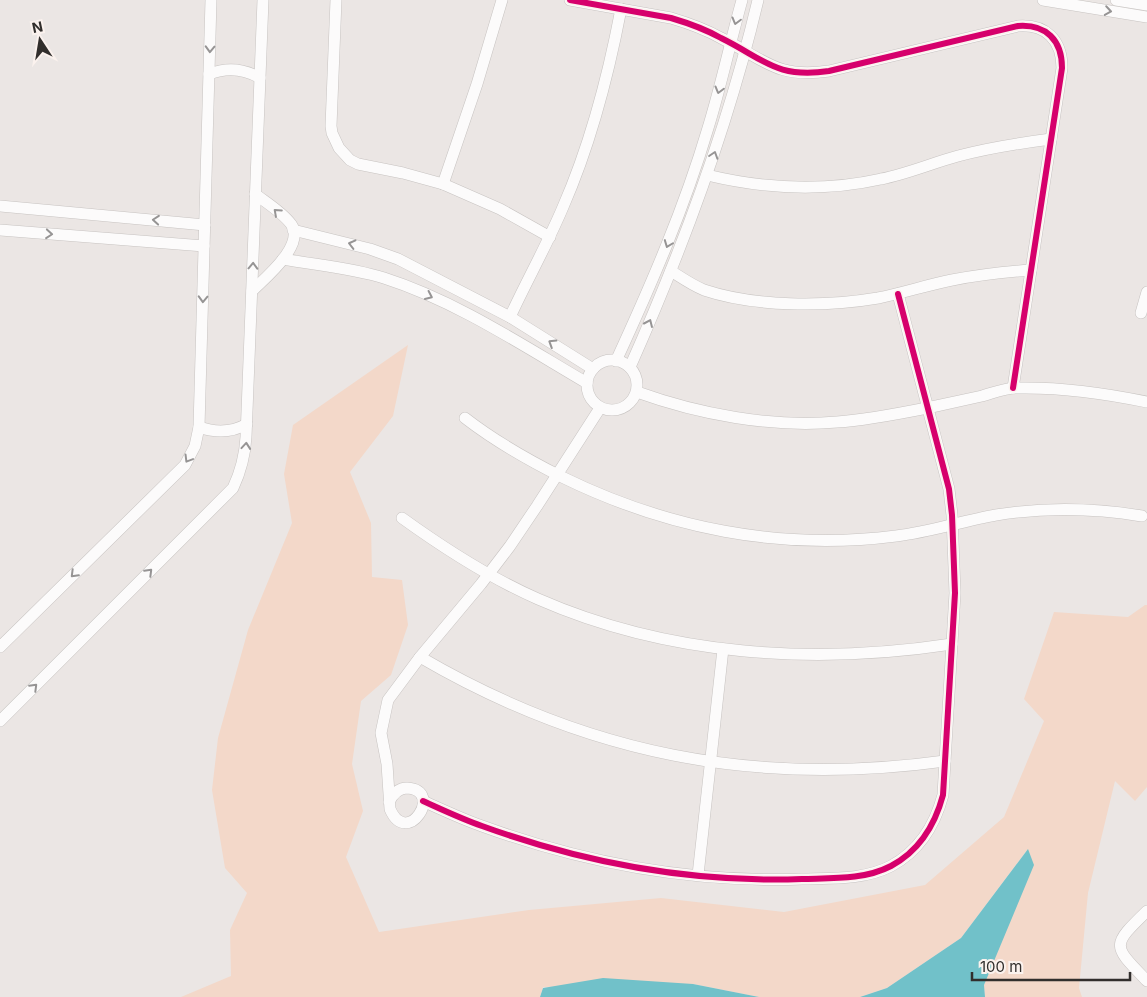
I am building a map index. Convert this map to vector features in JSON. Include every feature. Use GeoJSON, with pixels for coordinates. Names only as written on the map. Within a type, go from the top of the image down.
{"type":"FeatureCollection","features":[{"type":"Feature","properties":{"kind":"street"},"geometry":{"type":"LineString","coordinates":[[0,647],[186,465],[195,446],[199,427],[211,0]]}},
{"type":"Feature","properties":{"kind":"street"},"geometry":{"type":"LineString","coordinates":[[0,721],[232,488],[238,476],[245,455],[247,424],[263,0]]}},
{"type":"Feature","properties":{"kind":"street"},"geometry":{"type":"LineString","coordinates":[[336,0],[331,126],[339,148],[350,160],[358,164],[403,173],[443,184],[500,209],[550,237]]}},
{"type":"Feature","properties":{"kind":"street"},"geometry":{"type":"LineString","coordinates":[[443,184],[477,84],[502,0]]}},
{"type":"Feature","properties":{"kind":"street"},"geometry":{"type":"LineString","coordinates":[[570,0],[684,22],[710,32],[763,63],[783,70],[800,73],[817,73],[1018,26],[1032,26],[1050,36],[1062,54],[1062,68],[1013,388]]}},
{"type":"Feature","properties":{"kind":"street"},"geometry":{"type":"LineString","coordinates":[[616,361],[664,255],[682,208],[709,127],[742,0]]}},
{"type":"Feature","properties":{"kind":"street"},"geometry":{"type":"LineString","coordinates":[[630,367],[671,271],[707,175],[746,52],[758,0]]}},
{"type":"Feature","properties":{"kind":"street"},"geometry":{"type":"LineString","coordinates":[[1043,0],[1147,17]]}},
{"type":"Feature","properties":{"kind":"street"},"geometry":{"type":"LineString","coordinates":[[1116,0],[1147,5]]}},
{"type":"Feature","properties":{"kind":"street"},"geometry":{"type":"LineString","coordinates":[[510,317],[550,237],[577,174],[607,76],[621,9]]}},
{"type":"Feature","properties":{"kind":"street"},"geometry":{"type":"LineString","coordinates":[[209,74],[232,69],[247,72],[260,78]]}},
{"type":"Feature","properties":{"kind":"street"},"geometry":{"type":"LineString","coordinates":[[707,175],[764,186],[788,188],[835,187],[881,179],[984,150],[1051,139]]}},
{"type":"Feature","properties":{"kind":"street"},"geometry":{"type":"LineString","coordinates":[[252,291],[288,253],[294,230],[278,212],[255,194]]}},
{"type":"Feature","properties":{"kind":"street"},"geometry":{"type":"LineString","coordinates":[[0,206],[205,225]]}},
{"type":"Feature","properties":{"kind":"street"},"geometry":{"type":"LineString","coordinates":[[0,230],[204,246]]}},
{"type":"Feature","properties":{"kind":"street"},"geometry":{"type":"LineString","coordinates":[[294,230],[370,249],[398,259],[510,317],[593,369]]}},
{"type":"Feature","properties":{"kind":"street"},"geometry":{"type":"LineString","coordinates":[[283,259],[384,278],[426,294],[502,333],[587,383]]}},
{"type":"Feature","properties":{"kind":"street"},"geometry":{"type":"LineString","coordinates":[[671,271],[686,282],[704,290],[767,302],[811,304],[877,298],[953,280],[1031,270]]}},
{"type":"Feature","properties":{"kind":"street"},"geometry":{"type":"LineString","coordinates":[[1141,314],[1147,292]]}},
{"type":"Feature","properties":{"kind":"street"},"geometry":{"type":"LineString","coordinates":[[423,802],[515,838],[618,864],[698,876],[757,879],[827,879],[862,876],[882,870],[909,853],[925,837],[931,827],[943,795],[955,584],[953,526],[949,490],[898,294]]}},
{"type":"Feature","properties":{"kind":"street"},"geometry":{"type":"LineString","coordinates":[[606,361],[616,361],[630,367],[636,377],[637,392],[629,404],[622,408],[608,410],[600,408],[590,397],[587,383],[593,369],[606,361]]}},
{"type":"Feature","properties":{"kind":"street"},"geometry":{"type":"LineString","coordinates":[[637,392],[700,410],[792,423],[837,422],[928,408],[1013,388],[1070,391],[1147,402]]}},
{"type":"Feature","properties":{"kind":"street"},"geometry":{"type":"LineString","coordinates":[[448,813],[432,815],[410,822],[397,819],[392,815],[389,802],[387,764],[381,733],[388,700],[515,538],[558,475],[600,408]]}},
{"type":"Feature","properties":{"kind":"street"},"geometry":{"type":"LineString","coordinates":[[465,418],[514,452],[610,499],[693,526],[750,536],[808,541],[867,539],[924,532],[1015,512],[1057,509],[1100,510],[1142,516]]}},
{"type":"Feature","properties":{"kind":"street"},"geometry":{"type":"LineString","coordinates":[[199,427],[213,431],[228,431],[247,424]]}},
{"type":"Feature","properties":{"kind":"street"},"geometry":{"type":"LineString","coordinates":[[402,518],[437,543],[488,574],[538,600],[590,618],[660,638],[723,649],[779,654],[848,655],[952,644]]}},
{"type":"Feature","properties":{"kind":"street"},"geometry":{"type":"LineString","coordinates":[[698,876],[723,649]]}},
{"type":"Feature","properties":{"kind":"street"},"geometry":{"type":"LineString","coordinates":[[420,657],[480,691],[560,724],[644,749],[712,762],[778,769],[878,769],[945,762]]}},
{"type":"Feature","properties":{"kind":"street"},"geometry":{"type":"LineString","coordinates":[[387,764],[403,788]]}},
{"type":"Feature","properties":{"kind":"street"},"geometry":{"type":"LineString","coordinates":[[389,802],[392,796],[403,788],[416,791],[421,795],[423,802],[423,808],[416,819]]}},
{"type":"Feature","properties":{"kind":"street"},"geometry":{"type":"LineString","coordinates":[[1147,911],[1123,935],[1120,943],[1123,956],[1147,981]]}},
{"type":"Feature","properties":{"kind":"shaded area"},"geometry":{"type":"Polygon","coordinates":[[[408,345],[393,416],[350,472],[371,523],[372,577],[402,580],[408,625],[391,675],[361,701],[352,764],[363,811],[346,857],[379,932],[529,910],[661,898],[784,912],[925,885],[1004,817],[1044,721],[1024,699],[1054,612],[1128,617],[1147,605],[1147,787],[1135,801],[1115,781],[1088,893],[1079,988],[1082,997],[985,997],[984,985],[1027,850],[961,938],[887,988],[860,997],[759,997],[693,984],[543,987],[540,997],[181,997],[231,976],[230,930],[247,893],[225,868],[212,790],[218,738],[248,630],[292,523],[284,474],[293,425],[408,345]]]}},
{"type":"Feature","properties":{"kind":"water"},"geometry":{"type":"Polygon","coordinates":[[[1028,849],[1034,865],[984,985],[985,997],[860,997],[887,988],[961,938],[1028,849]]]}},
{"type":"Feature","properties":{"kind":"water"},"geometry":{"type":"Polygon","coordinates":[[[603,978],[693,984],[759,997],[540,997],[543,988],[603,978]]]}},
{"type":"Feature","properties":{"kind":"cycle path"},"geometry":{"type":"LineString","coordinates":[[570,0],[671,18],[709,32],[771,65],[783,70],[796,72],[829,71],[1018,26],[1037,28],[1050,36],[1059,49],[1062,68],[1013,388]]}},
{"type":"Feature","properties":{"kind":"cycle path"},"geometry":{"type":"LineString","coordinates":[[423,801],[482,826],[560,850],[639,868],[720,878],[802,879],[859,876],[881,871],[891,866],[918,845],[930,827],[943,795],[955,593],[949,489],[898,294]]}}]}
